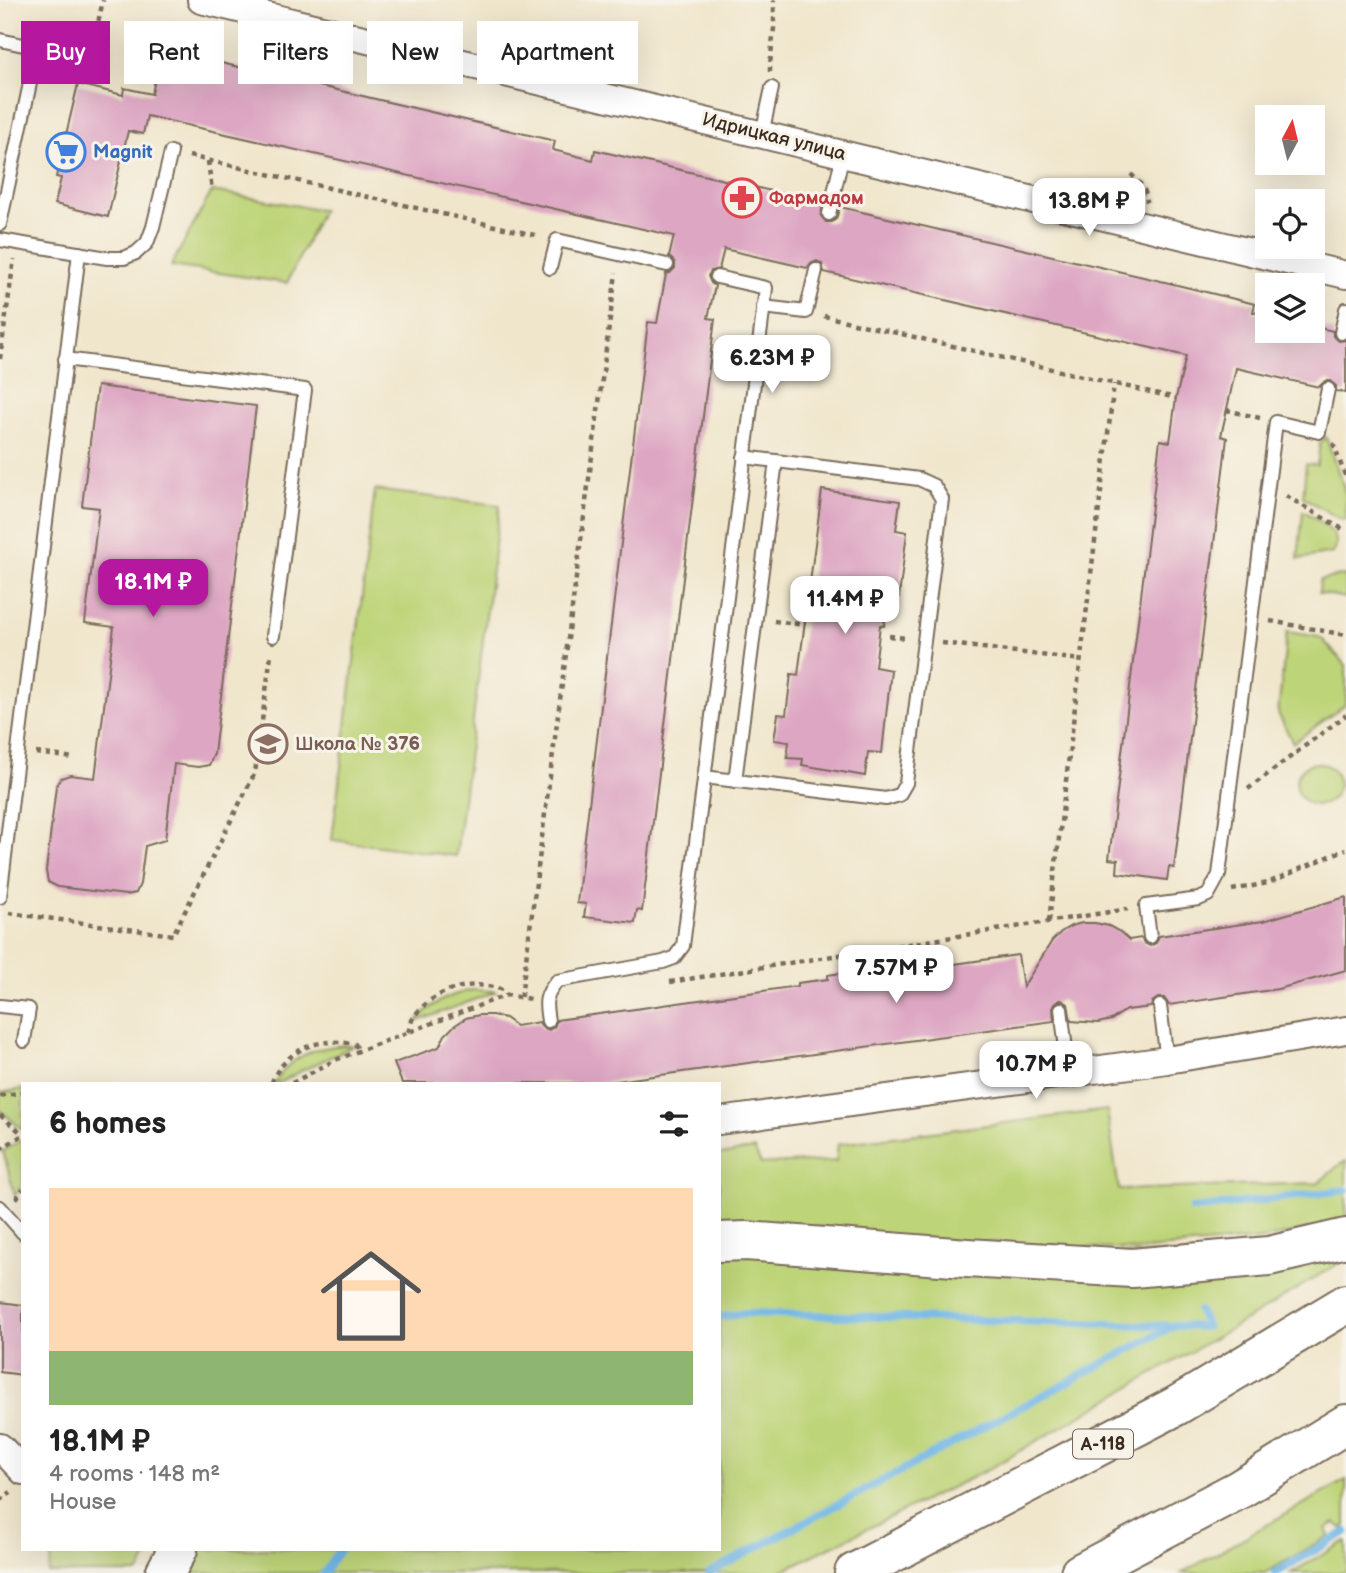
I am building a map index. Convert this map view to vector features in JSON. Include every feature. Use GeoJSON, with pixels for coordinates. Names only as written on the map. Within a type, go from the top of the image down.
{"type":"FeatureCollection","features":[{"type":"Feature","properties":{"kind":"highway"},"geometry":{"type":"LineString","coordinates":[[721,1242],[746,1241],[1132,1268],[1269,1256],[1346,1238]]}},
{"type":"Feature","properties":{"kind":"highway","name":"А-118"},"geometry":{"type":"LineString","coordinates":[[854,1573],[1176,1406],[1346,1304]]}},
{"type":"Feature","properties":{"kind":"highway"},"geometry":{"type":"LineString","coordinates":[[1080,1573],[1240,1489],[1346,1424]]}},
{"type":"Feature","properties":{"kind":"highway"},"geometry":{"type":"LineString","coordinates":[[165,1573],[177,1551]]}},
{"type":"Feature","properties":{"kind":"street","name":"Идрицкая улица"},"geometry":{"type":"LineString","coordinates":[[201,0],[1346,275]]}},
{"type":"Feature","properties":{"kind":"street"},"geometry":{"type":"LineString","coordinates":[[721,1121],[1167,1060],[1346,1031]]}},
{"type":"Feature","properties":{"kind":"street"},"geometry":{"type":"LineString","coordinates":[[0,1447],[21,1469]]}},
{"type":"Feature","properties":{"kind":"lane"},"geometry":{"type":"LineString","coordinates":[[0,40],[21,45]]}},
{"type":"Feature","properties":{"kind":"lane"},"geometry":{"type":"LineString","coordinates":[[0,224],[29,84]]}},
{"type":"Feature","properties":{"kind":"lane"},"geometry":{"type":"LineString","coordinates":[[762,134],[772,88]]}},
{"type":"Feature","properties":{"kind":"lane"},"geometry":{"type":"LineString","coordinates":[[0,240],[107,258],[124,258],[136,253],[147,243],[153,227],[171,152]]}},
{"type":"Feature","properties":{"kind":"lane"},"geometry":{"type":"LineString","coordinates":[[829,214],[843,154]]}},
{"type":"Feature","properties":{"kind":"lane"},"geometry":{"type":"LineString","coordinates":[[550,268],[557,240],[667,265]]}},
{"type":"Feature","properties":{"kind":"lane"},"geometry":{"type":"LineString","coordinates":[[0,897],[79,253]]}},
{"type":"Feature","properties":{"kind":"lane"},"geometry":{"type":"LineString","coordinates":[[763,307],[806,312],[816,270]]}},
{"type":"Feature","properties":{"kind":"lane"},"geometry":{"type":"LineString","coordinates":[[548,1021],[545,1002],[550,989],[557,981],[663,962],[674,958],[683,946],[766,288],[718,277]]}},
{"type":"Feature","properties":{"kind":"lane"},"geometry":{"type":"LineString","coordinates":[[1341,333],[1346,309]]}},
{"type":"Feature","properties":{"kind":"lane"},"geometry":{"type":"LineString","coordinates":[[65,359],[305,390],[273,636]]}},
{"type":"Feature","properties":{"kind":"lane"},"geometry":{"type":"LineString","coordinates":[[1150,937],[1146,906],[1199,899],[1208,895],[1219,875],[1276,422],[1319,432],[1328,389]]}},
{"type":"Feature","properties":{"kind":"lane"},"geometry":{"type":"LineString","coordinates":[[704,777],[886,799],[899,795],[906,783],[942,499],[934,486],[919,478],[744,457]]}},
{"type":"Feature","properties":{"kind":"lane"},"geometry":{"type":"LineString","coordinates":[[735,781],[776,461]]}},
{"type":"Feature","properties":{"kind":"lane"},"geometry":{"type":"LineString","coordinates":[[0,1006],[29,1010],[24,1041]]}},
{"type":"Feature","properties":{"kind":"lane"},"geometry":{"type":"LineString","coordinates":[[1160,1006],[1167,1060]]}},
{"type":"Feature","properties":{"kind":"lane"},"geometry":{"type":"LineString","coordinates":[[1061,1009],[1069,1073]]}},
{"type":"Feature","properties":{"kind":"lane"},"geometry":{"type":"LineString","coordinates":[[0,1207],[21,1231]]}},
{"type":"Feature","properties":{"kind":"path"},"geometry":{"type":"LineString","coordinates":[[98,21],[103,0]]}},
{"type":"Feature","properties":{"kind":"path"},"geometry":{"type":"LineString","coordinates":[[772,88],[769,64],[774,28],[774,0]]}},
{"type":"Feature","properties":{"kind":"path"},"geometry":{"type":"LineString","coordinates":[[171,152],[557,240]]}},
{"type":"Feature","properties":{"kind":"path"},"geometry":{"type":"LineString","coordinates":[[208,160],[212,191]]}},
{"type":"Feature","properties":{"kind":"path"},"geometry":{"type":"LineString","coordinates":[[0,359],[15,254]]}},
{"type":"Feature","properties":{"kind":"path"},"geometry":{"type":"LineString","coordinates":[[521,997],[618,254]]}},
{"type":"Feature","properties":{"kind":"path"},"geometry":{"type":"LineString","coordinates":[[806,312],[1176,398]]}},
{"type":"Feature","properties":{"kind":"path"},"geometry":{"type":"LineString","coordinates":[[1049,922],[1114,384]]}},
{"type":"Feature","properties":{"kind":"path"},"geometry":{"type":"LineString","coordinates":[[1226,410],[1276,422]]}},
{"type":"Feature","properties":{"kind":"path"},"geometry":{"type":"LineString","coordinates":[[1330,435],[1346,478]]}},
{"type":"Feature","properties":{"kind":"path"},"geometry":{"type":"LineString","coordinates":[[1269,486],[1346,531]]}},
{"type":"Feature","properties":{"kind":"path"},"geometry":{"type":"LineString","coordinates":[[1252,618],[1346,635]]}},
{"type":"Feature","properties":{"kind":"path"},"geometry":{"type":"LineString","coordinates":[[0,911],[173,935],[255,773],[273,636]]}},
{"type":"Feature","properties":{"kind":"path"},"geometry":{"type":"LineString","coordinates":[[889,636],[1081,660]]}},
{"type":"Feature","properties":{"kind":"path"},"geometry":{"type":"LineString","coordinates":[[1228,804],[1346,715]]}},
{"type":"Feature","properties":{"kind":"path"},"geometry":{"type":"LineString","coordinates":[[1208,895],[1268,883],[1346,849]]}},
{"type":"Feature","properties":{"kind":"path"},"geometry":{"type":"LineString","coordinates":[[668,982],[1146,906]]}},
{"type":"Feature","properties":{"kind":"path"},"geometry":{"type":"LineString","coordinates":[[294,1082],[335,1060],[507,995],[503,990],[476,984],[458,987],[429,1001],[414,1017],[408,1032]]}},
{"type":"Feature","properties":{"kind":"path"},"geometry":{"type":"LineString","coordinates":[[272,1082],[284,1064],[295,1053],[309,1045],[325,1041],[344,1042],[355,1044],[359,1051]]}},
{"type":"Feature","properties":{"kind":"path"},"geometry":{"type":"LineString","coordinates":[[0,1096],[21,1092]]}},
{"type":"Feature","properties":{"kind":"path"},"geometry":{"type":"LineString","coordinates":[[0,1115],[21,1133]]}},
{"type":"Feature","properties":{"kind":"path"},"geometry":{"type":"LineString","coordinates":[[0,1149],[21,1136]]}},
{"type":"Feature","properties":{"kind":"path"},"geometry":{"type":"LineString","coordinates":[[16,1199],[21,1192]]}},
{"type":"Feature","properties":{"kind":"green space"},"geometry":{"type":"Polygon","coordinates":[[[212,191],[322,210],[287,283],[171,266],[212,191]]]}},
{"type":"Feature","properties":{"kind":"green space"},"geometry":{"type":"Polygon","coordinates":[[[1326,437],[1346,494],[1344,520],[1303,497],[1306,464],[1317,465],[1320,443],[1326,437]]]}},
{"type":"Feature","properties":{"kind":"green space"},"geometry":{"type":"Polygon","coordinates":[[[375,490],[500,505],[456,856],[332,840],[375,490]]]}},
{"type":"Feature","properties":{"kind":"green space"},"geometry":{"type":"Polygon","coordinates":[[[1303,511],[1333,533],[1336,546],[1333,553],[1298,559],[1303,511]]]}},
{"type":"Feature","properties":{"kind":"green space"},"geometry":{"type":"Polygon","coordinates":[[[1346,575],[1346,598],[1319,593],[1320,580],[1346,575]]]}},
{"type":"Feature","properties":{"kind":"green space"},"geometry":{"type":"Polygon","coordinates":[[[1287,632],[1321,638],[1346,665],[1346,704],[1293,743],[1278,713],[1287,632]]]}},
{"type":"Feature","properties":{"kind":"green space"},"geometry":{"type":"Polygon","coordinates":[[[1317,763],[1332,769],[1338,784],[1332,799],[1317,805],[1302,799],[1296,784],[1302,769],[1317,763]]]}},
{"type":"Feature","properties":{"kind":"green space"},"geometry":{"type":"Polygon","coordinates":[[[472,990],[497,991],[416,1022],[441,1001],[472,990]]]}},
{"type":"Feature","properties":{"kind":"green space"},"geometry":{"type":"Polygon","coordinates":[[[353,1046],[281,1082],[276,1082],[296,1060],[323,1048],[353,1046]]]}},
{"type":"Feature","properties":{"kind":"green space"},"geometry":{"type":"Polygon","coordinates":[[[21,1089],[21,1128],[0,1110],[0,1093],[21,1089]]]}},
{"type":"Feature","properties":{"kind":"green space"},"geometry":{"type":"Polygon","coordinates":[[[1107,1110],[1119,1190],[1318,1183],[1346,1161],[1346,1221],[1264,1239],[1134,1250],[917,1239],[777,1222],[721,1220],[721,1155],[754,1149],[761,1164],[836,1161],[838,1144],[1107,1110]]]}},
{"type":"Feature","properties":{"kind":"green space"},"geometry":{"type":"Polygon","coordinates":[[[21,1140],[21,1187],[15,1196],[3,1151],[21,1140]]]}},
{"type":"Feature","properties":{"kind":"green space"},"geometry":{"type":"Polygon","coordinates":[[[721,1254],[1343,1254],[1339,1263],[1256,1314],[987,1470],[777,1573],[182,1573],[192,1551],[721,1551],[721,1254]]]}},
{"type":"Feature","properties":{"kind":"green space"},"geometry":{"type":"Polygon","coordinates":[[[1346,1480],[1346,1526],[1343,1528],[1335,1523],[1326,1528],[1329,1536],[1265,1573],[1182,1573],[1346,1480]]]}},
{"type":"Feature","properties":{"kind":"green space"},"geometry":{"type":"Polygon","coordinates":[[[1346,1541],[1346,1571],[1343,1573],[1291,1573],[1346,1541]]]}},
{"type":"Feature","properties":{"kind":"green space"},"geometry":{"type":"Polygon","coordinates":[[[49,1551],[150,1551],[139,1573],[48,1573],[51,1559],[49,1551]]]}},
{"type":"Feature","properties":{"kind":"building"},"geometry":{"type":"Polygon","coordinates":[[[224,64],[238,67],[238,84],[311,84],[555,141],[553,150],[593,160],[595,150],[823,203],[821,216],[826,222],[836,219],[840,207],[1255,304],[1255,343],[1325,343],[1325,329],[1333,331],[1333,336],[1339,341],[1346,340],[1346,393],[1336,391],[1336,386],[1330,381],[1325,381],[1319,387],[1236,368],[1221,436],[1227,438],[1174,868],[1169,867],[1167,880],[1117,873],[1118,860],[1109,859],[1160,440],[1170,442],[1176,398],[1186,356],[824,272],[822,264],[817,261],[807,268],[724,249],[719,269],[711,271],[708,276],[715,286],[708,318],[715,319],[642,911],[637,910],[635,923],[584,917],[586,904],[577,903],[648,322],[657,323],[666,274],[675,268],[675,262],[669,257],[674,236],[147,116],[143,134],[128,131],[108,217],[55,204],[61,178],[56,177],[78,84],[123,95],[124,88],[152,94],[154,84],[224,84],[224,64]]]}},
{"type":"Feature","properties":{"kind":"building"},"geometry":{"type":"Polygon","coordinates":[[[97,386],[256,406],[214,754],[209,765],[198,767],[174,764],[165,840],[145,846],[140,884],[136,893],[126,895],[58,887],[48,882],[46,871],[56,786],[61,778],[70,775],[95,778],[114,627],[85,623],[99,508],[82,506],[97,386]]]}},
{"type":"Feature","properties":{"kind":"building"},"geometry":{"type":"Polygon","coordinates":[[[822,490],[900,501],[896,530],[907,532],[897,613],[886,612],[884,626],[880,625],[875,667],[891,670],[882,753],[868,752],[865,776],[802,765],[803,759],[787,758],[789,742],[774,740],[778,714],[786,715],[791,674],[798,675],[822,490]]]}},
{"type":"Feature","properties":{"kind":"building"},"geometry":{"type":"Polygon","coordinates":[[[1346,897],[1346,970],[1278,989],[1169,1005],[1164,998],[1158,998],[1152,1002],[1151,1007],[1126,1010],[1111,1020],[1098,1023],[1071,1021],[1068,1004],[1061,1000],[1053,1006],[1054,1021],[609,1082],[402,1082],[394,1063],[439,1047],[454,1026],[466,1018],[479,1015],[505,1018],[516,1026],[539,1022],[549,1030],[557,1020],[798,986],[798,983],[828,979],[828,975],[853,971],[854,975],[884,971],[884,974],[1018,955],[1023,987],[1052,941],[1071,926],[1095,923],[1109,926],[1129,940],[1141,938],[1150,946],[1156,943],[1159,936],[1263,921],[1346,897]]]}},
{"type":"Feature","properties":{"kind":"building"},"geometry":{"type":"Polygon","coordinates":[[[0,1302],[21,1305],[21,1375],[0,1372],[0,1302]]]}},
{"type":"Feature","properties":{"kind":"waterway"},"geometry":{"type":"LineString","coordinates":[[1192,1209],[1346,1190]]}},
{"type":"Feature","properties":{"kind":"waterway"},"geometry":{"type":"LineString","coordinates":[[721,1317],[746,1313],[1207,1327],[1199,1311]]}},
{"type":"Feature","properties":{"kind":"waterway"},"geometry":{"type":"LineString","coordinates":[[709,1573],[1175,1325]]}},
{"type":"Feature","properties":{"kind":"waterway"},"geometry":{"type":"LineString","coordinates":[[1275,1573],[1346,1532]]}},
{"type":"Feature","properties":{"kind":"waterway"},"geometry":{"type":"LineString","coordinates":[[324,1573],[339,1551]]}},
{"type":"Feature","properties":{"kind":"place","name":"Magnit"},"geometry":{"type":"Point","coordinates":[66,152]}},
{"type":"Feature","properties":{"kind":"place","name":"Фармадом"},"geometry":{"type":"Point","coordinates":[742,198]}},
{"type":"Feature","properties":{"kind":"place","name":"Школа № 376"},"geometry":{"type":"Point","coordinates":[268,744]}}]}
